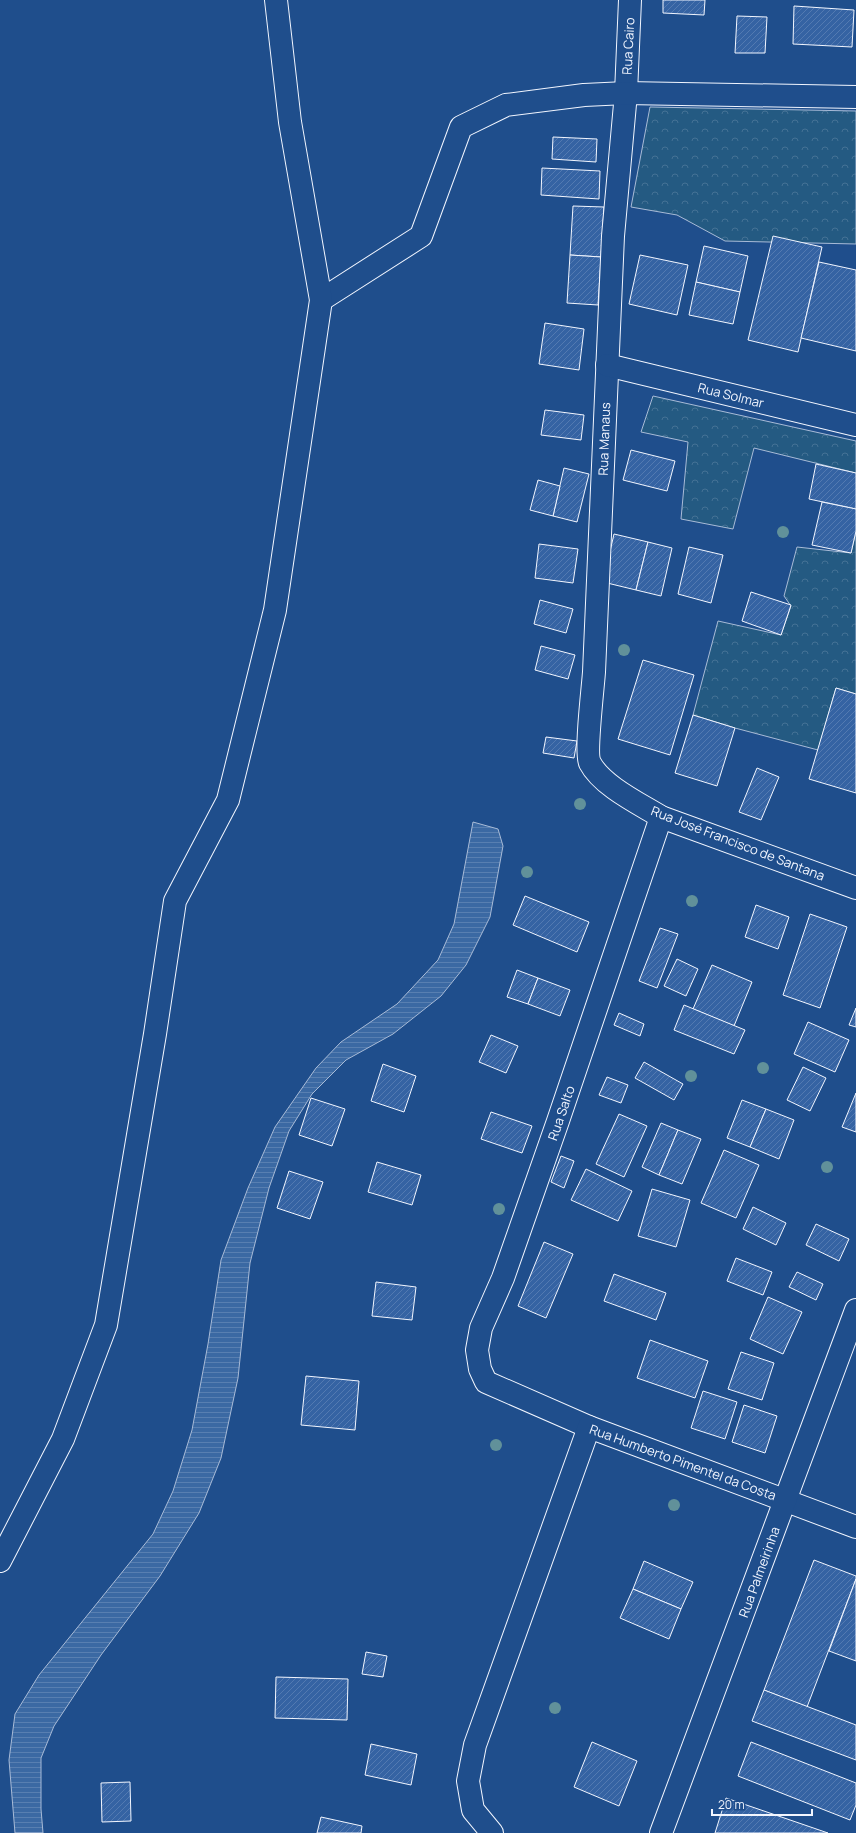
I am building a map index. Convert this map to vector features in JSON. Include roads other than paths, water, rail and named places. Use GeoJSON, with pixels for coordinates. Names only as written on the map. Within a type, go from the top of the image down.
{"type":"FeatureCollection","features":[{"type":"Feature","properties":{"kind":"street"},"geometry":{"type":"LineString","coordinates":[[0,1561],[63,1439],[106,1325],[175,901],[228,800],[275,610],[322,300],[290,122],[276,0]]}},
{"type":"Feature","properties":{"kind":"street","name":"Rua Cairo"},"geometry":{"type":"LineString","coordinates":[[626,93],[630,0]]}},
{"type":"Feature","properties":{"kind":"street"},"geometry":{"type":"LineString","coordinates":[[322,300],[421,236],[461,127],[506,105],[584,95],[626,93],[856,97]]}},
{"type":"Feature","properties":{"kind":"street","name":"Rua Manaus"},"geometry":{"type":"LineString","coordinates":[[604,780],[590,763],[589,740],[595,648],[613,236],[626,93]]}},
{"type":"Feature","properties":{"kind":"street","name":"Rua Solmar"},"geometry":{"type":"LineString","coordinates":[[607,365],[856,425]]}},
{"type":"Feature","properties":{"kind":"street","name":"Rua José Francisco de Santana"},"geometry":{"type":"LineString","coordinates":[[604,780],[637,803],[661,817],[856,888]]}},
{"type":"Feature","properties":{"kind":"street","name":"Rua Salto"},"geometry":{"type":"LineString","coordinates":[[510,1393],[486,1382],[480,1369],[477,1350],[481,1328],[503,1278],[661,817]]}},
{"type":"Feature","properties":{"kind":"street","name":"Rua Palmeirinha"},"geometry":{"type":"LineString","coordinates":[[661,1833],[856,1310]]}},
{"type":"Feature","properties":{"kind":"street","name":"Rua Humberto Pimentel da Costa"},"geometry":{"type":"LineString","coordinates":[[510,1393],[589,1427],[856,1527]]}},
{"type":"Feature","properties":{"kind":"street"},"geometry":{"type":"LineString","coordinates":[[492,1833],[473,1810],[468,1780],[475,1745],[589,1427]]}}]}
